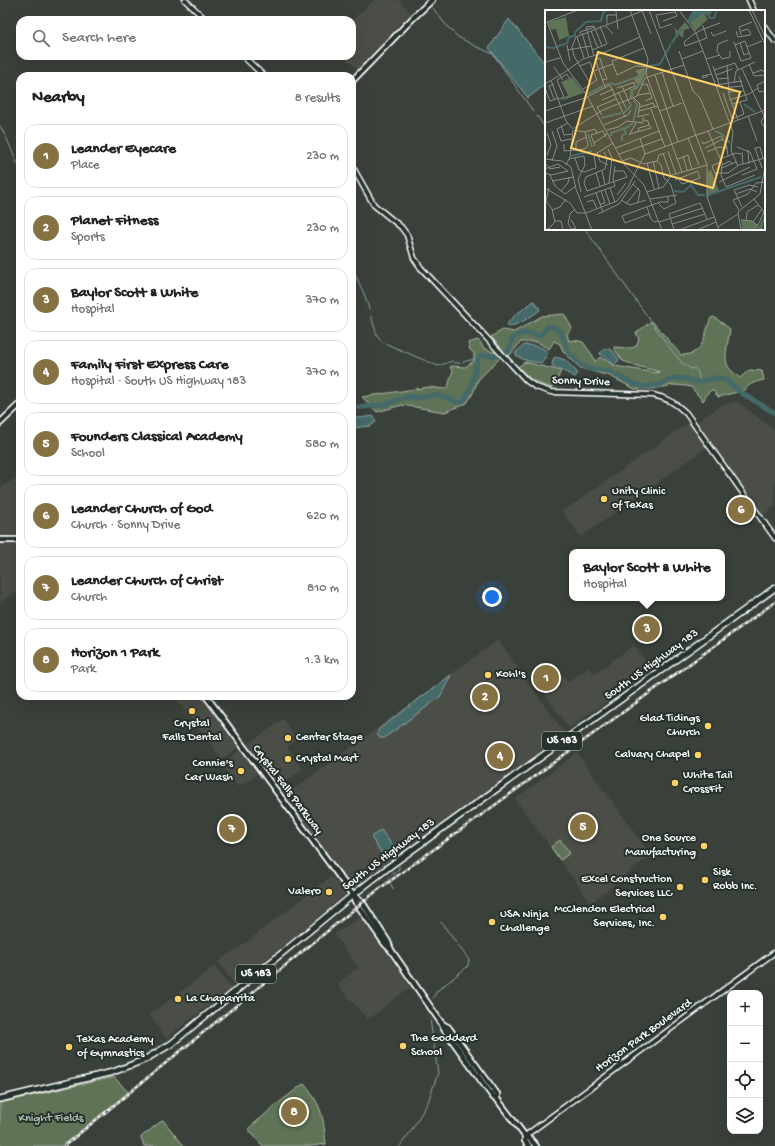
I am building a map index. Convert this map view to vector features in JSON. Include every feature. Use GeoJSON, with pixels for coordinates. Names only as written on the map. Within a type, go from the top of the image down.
{"type":"FeatureCollection","features":[{"type":"Feature","properties":{"kind":"main road"},"geometry":{"type":"LineString","coordinates":[[356,77],[432,0]]}},
{"type":"Feature","properties":{"kind":"main road"},"geometry":{"type":"LineString","coordinates":[[0,423],[16,408]]}},
{"type":"Feature","properties":{"kind":"main road"},"geometry":{"type":"LineString","coordinates":[[0,540],[16,540]]}},
{"type":"Feature","properties":{"kind":"main road","name":"South US Highway 183"},"geometry":{"type":"LineString","coordinates":[[0,1099],[112,1072],[125,1068],[158,1052],[191,1027],[352,895],[439,830],[775,588]]}},
{"type":"Feature","properties":{"kind":"main road","name":"Crystal Falls Parkway"},"geometry":{"type":"LineString","coordinates":[[209,700],[352,895],[488,1091],[497,1100],[525,1136]]}},
{"type":"Feature","properties":{"kind":"main road"},"geometry":{"type":"LineString","coordinates":[[525,1136],[525,1141],[529,1146]]}},
{"type":"Feature","properties":{"kind":"main road"},"geometry":{"type":"LineString","coordinates":[[525,1136],[529,1138],[536,1146]]}},
{"type":"Feature","properties":{"kind":"street"},"geometry":{"type":"LineString","coordinates":[[185,0],[202,16]]}},
{"type":"Feature","properties":{"kind":"street"},"geometry":{"type":"LineString","coordinates":[[749,0],[754,10]]}},
{"type":"Feature","properties":{"kind":"street"},"geometry":{"type":"LineString","coordinates":[[765,27],[775,41]]}},
{"type":"Feature","properties":{"kind":"street"},"geometry":{"type":"LineString","coordinates":[[247,60],[260,72]]}},
{"type":"Feature","properties":{"kind":"street","name":"Sonny Drive"},"geometry":{"type":"LineString","coordinates":[[356,173],[374,205],[401,227],[406,235],[414,258],[421,268],[527,381],[536,387],[551,392],[653,395],[674,402],[686,413],[775,538]]}},
{"type":"Feature","properties":{"kind":"street","name":"Horizon Park Boulevard"},"geometry":{"type":"LineString","coordinates":[[525,1136],[775,952]]}},
{"type":"Feature","properties":{"kind":"shaded area"},"geometry":{"type":"Polygon","coordinates":[[[374,0],[399,0],[411,13],[357,69],[347,60],[356,60],[356,16],[374,0]]]}},
{"type":"Feature","properties":{"kind":"shaded area"},"geometry":{"type":"Polygon","coordinates":[[[737,401],[775,431],[775,506],[760,517],[709,446],[581,537],[562,512],[691,421],[696,423],[721,405],[737,401]]]}},
{"type":"Feature","properties":{"kind":"shaded area"},"geometry":{"type":"Polygon","coordinates":[[[16,478],[16,535],[0,535],[0,489],[16,478]]]}},
{"type":"Feature","properties":{"kind":"shaded area"},"geometry":{"type":"Polygon","coordinates":[[[0,544],[16,544],[16,593],[0,602],[0,544]]]}},
{"type":"Feature","properties":{"kind":"shaded area"},"geometry":{"type":"Polygon","coordinates":[[[498,640],[565,734],[356,887],[352,886],[284,796],[498,640]]]}},
{"type":"Feature","properties":{"kind":"shaded area"},"geometry":{"type":"Polygon","coordinates":[[[634,645],[651,670],[569,728],[534,679],[555,664],[568,682],[589,667],[594,674],[634,645]]]}},
{"type":"Feature","properties":{"kind":"shaded area"},"geometry":{"type":"Polygon","coordinates":[[[177,700],[204,700],[237,746],[236,749],[222,759],[177,700]]]}},
{"type":"Feature","properties":{"kind":"shaded area"},"geometry":{"type":"Polygon","coordinates":[[[283,719],[297,739],[287,747],[303,769],[277,788],[247,745],[283,719]]]}},
{"type":"Feature","properties":{"kind":"shaded area"},"geometry":{"type":"Polygon","coordinates":[[[239,751],[257,774],[238,787],[221,764],[239,751]]]}},
{"type":"Feature","properties":{"kind":"shaded area"},"geometry":{"type":"Polygon","coordinates":[[[577,753],[651,855],[591,903],[515,799],[577,753]]]}},
{"type":"Feature","properties":{"kind":"shaded area"},"geometry":{"type":"Polygon","coordinates":[[[332,877],[346,895],[235,985],[218,962],[332,877]]]}},
{"type":"Feature","properties":{"kind":"shaded area"},"geometry":{"type":"Polygon","coordinates":[[[363,916],[410,987],[368,1020],[337,984],[358,967],[334,934],[363,916]]]}},
{"type":"Feature","properties":{"kind":"shaded area"},"geometry":{"type":"Polygon","coordinates":[[[215,966],[232,988],[166,1038],[149,1015],[215,966]]]}},
{"type":"Feature","properties":{"kind":"green space"},"geometry":{"type":"Polygon","coordinates":[[[564,314],[572,328],[567,334],[569,341],[575,340],[583,342],[593,356],[595,362],[600,357],[615,366],[656,373],[660,372],[623,361],[614,347],[632,348],[636,346],[639,339],[636,333],[652,321],[681,355],[689,354],[695,352],[699,348],[711,318],[714,317],[730,329],[726,356],[729,368],[740,378],[749,370],[762,371],[764,380],[753,383],[745,390],[718,397],[713,390],[709,391],[703,401],[691,387],[674,385],[651,389],[635,389],[610,376],[580,368],[563,351],[560,344],[554,341],[549,349],[537,342],[521,342],[509,356],[492,338],[492,336],[503,330],[514,332],[542,316],[564,314]]]}},
{"type":"Feature","properties":{"kind":"green space"},"geometry":{"type":"Polygon","coordinates":[[[478,340],[483,348],[496,353],[500,358],[478,380],[467,403],[445,412],[402,405],[377,412],[362,397],[428,387],[445,389],[448,387],[453,370],[450,368],[451,366],[465,367],[474,361],[474,353],[470,350],[468,343],[478,340]]]}},
{"type":"Feature","properties":{"kind":"green space"},"geometry":{"type":"Polygon","coordinates":[[[525,362],[561,371],[553,388],[538,383],[518,367],[525,362]]]}},
{"type":"Feature","properties":{"kind":"green space"},"geometry":{"type":"Polygon","coordinates":[[[560,840],[570,853],[560,860],[551,847],[560,840]]]}},
{"type":"Feature","properties":{"kind":"green space","name":"Knight Fields"},"geometry":{"type":"Polygon","coordinates":[[[114,1077],[129,1093],[61,1146],[0,1146],[0,1103],[114,1077]]]}},
{"type":"Feature","properties":{"kind":"green space"},"geometry":{"type":"Polygon","coordinates":[[[303,1084],[319,1106],[323,1119],[326,1144],[311,1146],[263,1146],[248,1129],[303,1084]]]}},
{"type":"Feature","properties":{"kind":"green space"},"geometry":{"type":"Polygon","coordinates":[[[163,1120],[184,1146],[144,1146],[141,1137],[163,1120]]]}},
{"type":"Feature","properties":{"kind":"water"},"geometry":{"type":"Polygon","coordinates":[[[509,19],[545,64],[545,85],[528,98],[489,48],[509,19]]]}},
{"type":"Feature","properties":{"kind":"water"},"geometry":{"type":"Polygon","coordinates":[[[534,301],[540,309],[539,311],[522,322],[509,327],[507,324],[515,315],[534,301]]]}},
{"type":"Feature","properties":{"kind":"water"},"geometry":{"type":"Polygon","coordinates":[[[524,345],[538,346],[548,353],[542,363],[525,360],[516,355],[516,352],[524,345]]]}},
{"type":"Feature","properties":{"kind":"water"},"geometry":{"type":"Polygon","coordinates":[[[605,348],[612,350],[619,360],[614,365],[600,354],[605,348]]]}},
{"type":"Feature","properties":{"kind":"water"},"geometry":{"type":"Polygon","coordinates":[[[556,357],[565,360],[577,372],[575,377],[553,366],[552,364],[554,358],[556,357]]]}},
{"type":"Feature","properties":{"kind":"water"},"geometry":{"type":"Polygon","coordinates":[[[374,416],[376,422],[370,426],[356,428],[356,418],[374,416]]]}},
{"type":"Feature","properties":{"kind":"water"},"geometry":{"type":"Polygon","coordinates":[[[451,675],[440,697],[384,738],[380,738],[377,734],[379,729],[451,675]]]}},
{"type":"Feature","properties":{"kind":"water"},"geometry":{"type":"Polygon","coordinates":[[[381,830],[395,849],[384,857],[371,837],[381,830]]]}},
{"type":"Feature","properties":{"kind":"waterway"},"geometry":{"type":"LineString","coordinates":[[432,7],[446,25],[458,37],[493,54],[533,111]]}},
{"type":"Feature","properties":{"kind":"waterway"},"geometry":{"type":"LineString","coordinates":[[537,116],[545,128]]}},
{"type":"Feature","properties":{"kind":"waterway"},"geometry":{"type":"LineString","coordinates":[[0,126],[16,160]]}},
{"type":"Feature","properties":{"kind":"waterway"},"geometry":{"type":"LineString","coordinates":[[586,230],[669,347],[682,363],[691,369],[694,368],[697,370],[700,381]]}},
{"type":"Feature","properties":{"kind":"waterway"},"geometry":{"type":"LineString","coordinates":[[356,276],[369,309]]}},
{"type":"Feature","properties":{"kind":"waterway"},"geometry":{"type":"LineString","coordinates":[[371,316],[377,335],[382,342],[438,366],[452,361],[454,363],[460,363]]}},
{"type":"Feature","properties":{"kind":"waterway"},"geometry":{"type":"LineString","coordinates":[[505,353],[509,349],[512,339],[522,333],[540,336],[548,326],[553,327],[561,332],[568,352],[582,366],[590,369],[608,371],[631,383],[644,387],[660,385],[674,378],[698,382],[716,378],[726,380],[740,392],[775,413]]}},
{"type":"Feature","properties":{"kind":"waterway"},"geometry":{"type":"LineString","coordinates":[[356,408],[383,405],[410,396],[414,398],[438,395],[460,403],[464,400],[470,390],[478,358],[482,355],[499,356]]}},
{"type":"Feature","properties":{"kind":"waterway"},"geometry":{"type":"LineString","coordinates":[[463,362],[478,358]]}},
{"type":"Feature","properties":{"kind":"waterway"},"geometry":{"type":"LineString","coordinates":[[391,854],[393,858]]}},
{"type":"Feature","properties":{"kind":"waterway"},"geometry":{"type":"LineString","coordinates":[[393,889],[388,878],[399,869],[399,866]]}},
{"type":"Feature","properties":{"kind":"waterway"},"geometry":{"type":"LineString","coordinates":[[433,998],[437,991],[467,967],[469,960],[441,922]]}},
{"type":"Feature","properties":{"kind":"waterway"},"geometry":{"type":"LineString","coordinates":[[400,1146],[411,1131],[428,1102],[438,1073],[430,1019]]}},
{"type":"Feature","properties":{"kind":"railway"},"geometry":{"type":"LineString","coordinates":[[64,1146],[379,889],[775,602]]}},
{"type":"Feature","properties":{"kind":"place","name":"Unity Clinic of Texas"},"geometry":{"type":"Point","coordinates":[604,499]}},
{"type":"Feature","properties":{"kind":"place","name":"Leander Church of God"},"geometry":{"type":"Point","coordinates":[741,510]}},
{"type":"Feature","properties":{"kind":"place","name":"Baylor Scott & White"},"geometry":{"type":"Point","coordinates":[647,629]}},
{"type":"Feature","properties":{"kind":"place","name":"Kohl's"},"geometry":{"type":"Point","coordinates":[488,675]}},
{"type":"Feature","properties":{"kind":"place","name":"Leander Eyecare"},"geometry":{"type":"Point","coordinates":[546,678]}},
{"type":"Feature","properties":{"kind":"place","name":"Planet Fitness"},"geometry":{"type":"Point","coordinates":[485,697]}},
{"type":"Feature","properties":{"kind":"place","name":"Crystal Falls Dental"},"geometry":{"type":"Point","coordinates":[192,711]}},
{"type":"Feature","properties":{"kind":"place","name":"Glad Tidings Church"},"geometry":{"type":"Point","coordinates":[708,726]}},
{"type":"Feature","properties":{"kind":"place","name":"Center Stage"},"geometry":{"type":"Point","coordinates":[288,738]}},
{"type":"Feature","properties":{"kind":"place","name":"Calvary Chapel"},"geometry":{"type":"Point","coordinates":[698,755]}},
{"type":"Feature","properties":{"kind":"place","name":"Family First Express Care"},"geometry":{"type":"Point","coordinates":[500,756]}},
{"type":"Feature","properties":{"kind":"place","name":"Crystal Mart"},"geometry":{"type":"Point","coordinates":[288,759]}},
{"type":"Feature","properties":{"kind":"place","name":"Connie's Car Wash"},"geometry":{"type":"Point","coordinates":[241,771]}},
{"type":"Feature","properties":{"kind":"place","name":"White Tail CrossFit"},"geometry":{"type":"Point","coordinates":[675,783]}},
{"type":"Feature","properties":{"kind":"place","name":"Founders Classical Academy"},"geometry":{"type":"Point","coordinates":[583,827]}},
{"type":"Feature","properties":{"kind":"place","name":"Leander Church of Christ"},"geometry":{"type":"Point","coordinates":[232,829]}},
{"type":"Feature","properties":{"kind":"place","name":"One Source Manufacturing"},"geometry":{"type":"Point","coordinates":[704,846]}},
{"type":"Feature","properties":{"kind":"place","name":"Sisk Robb Inc."},"geometry":{"type":"Point","coordinates":[705,880]}},
{"type":"Feature","properties":{"kind":"place","name":"Excel Construction Services LLC"},"geometry":{"type":"Point","coordinates":[680,887]}},
{"type":"Feature","properties":{"kind":"place","name":"Valero"},"geometry":{"type":"Point","coordinates":[329,892]}},
{"type":"Feature","properties":{"kind":"place","name":"McClendon Electrical Services, Inc."},"geometry":{"type":"Point","coordinates":[663,917]}},
{"type":"Feature","properties":{"kind":"place","name":"USA Ninja Challenge"},"geometry":{"type":"Point","coordinates":[492,922]}},
{"type":"Feature","properties":{"kind":"place","name":"La Chaparrita"},"geometry":{"type":"Point","coordinates":[178,999]}},
{"type":"Feature","properties":{"kind":"place","name":"The Goddard School"},"geometry":{"type":"Point","coordinates":[403,1046]}},
{"type":"Feature","properties":{"kind":"place","name":"Texas Academy of Gymnastics"},"geometry":{"type":"Point","coordinates":[69,1047]}},
{"type":"Feature","properties":{"kind":"place","name":"Horizon 1 Park"},"geometry":{"type":"Point","coordinates":[294,1112]}}]}
